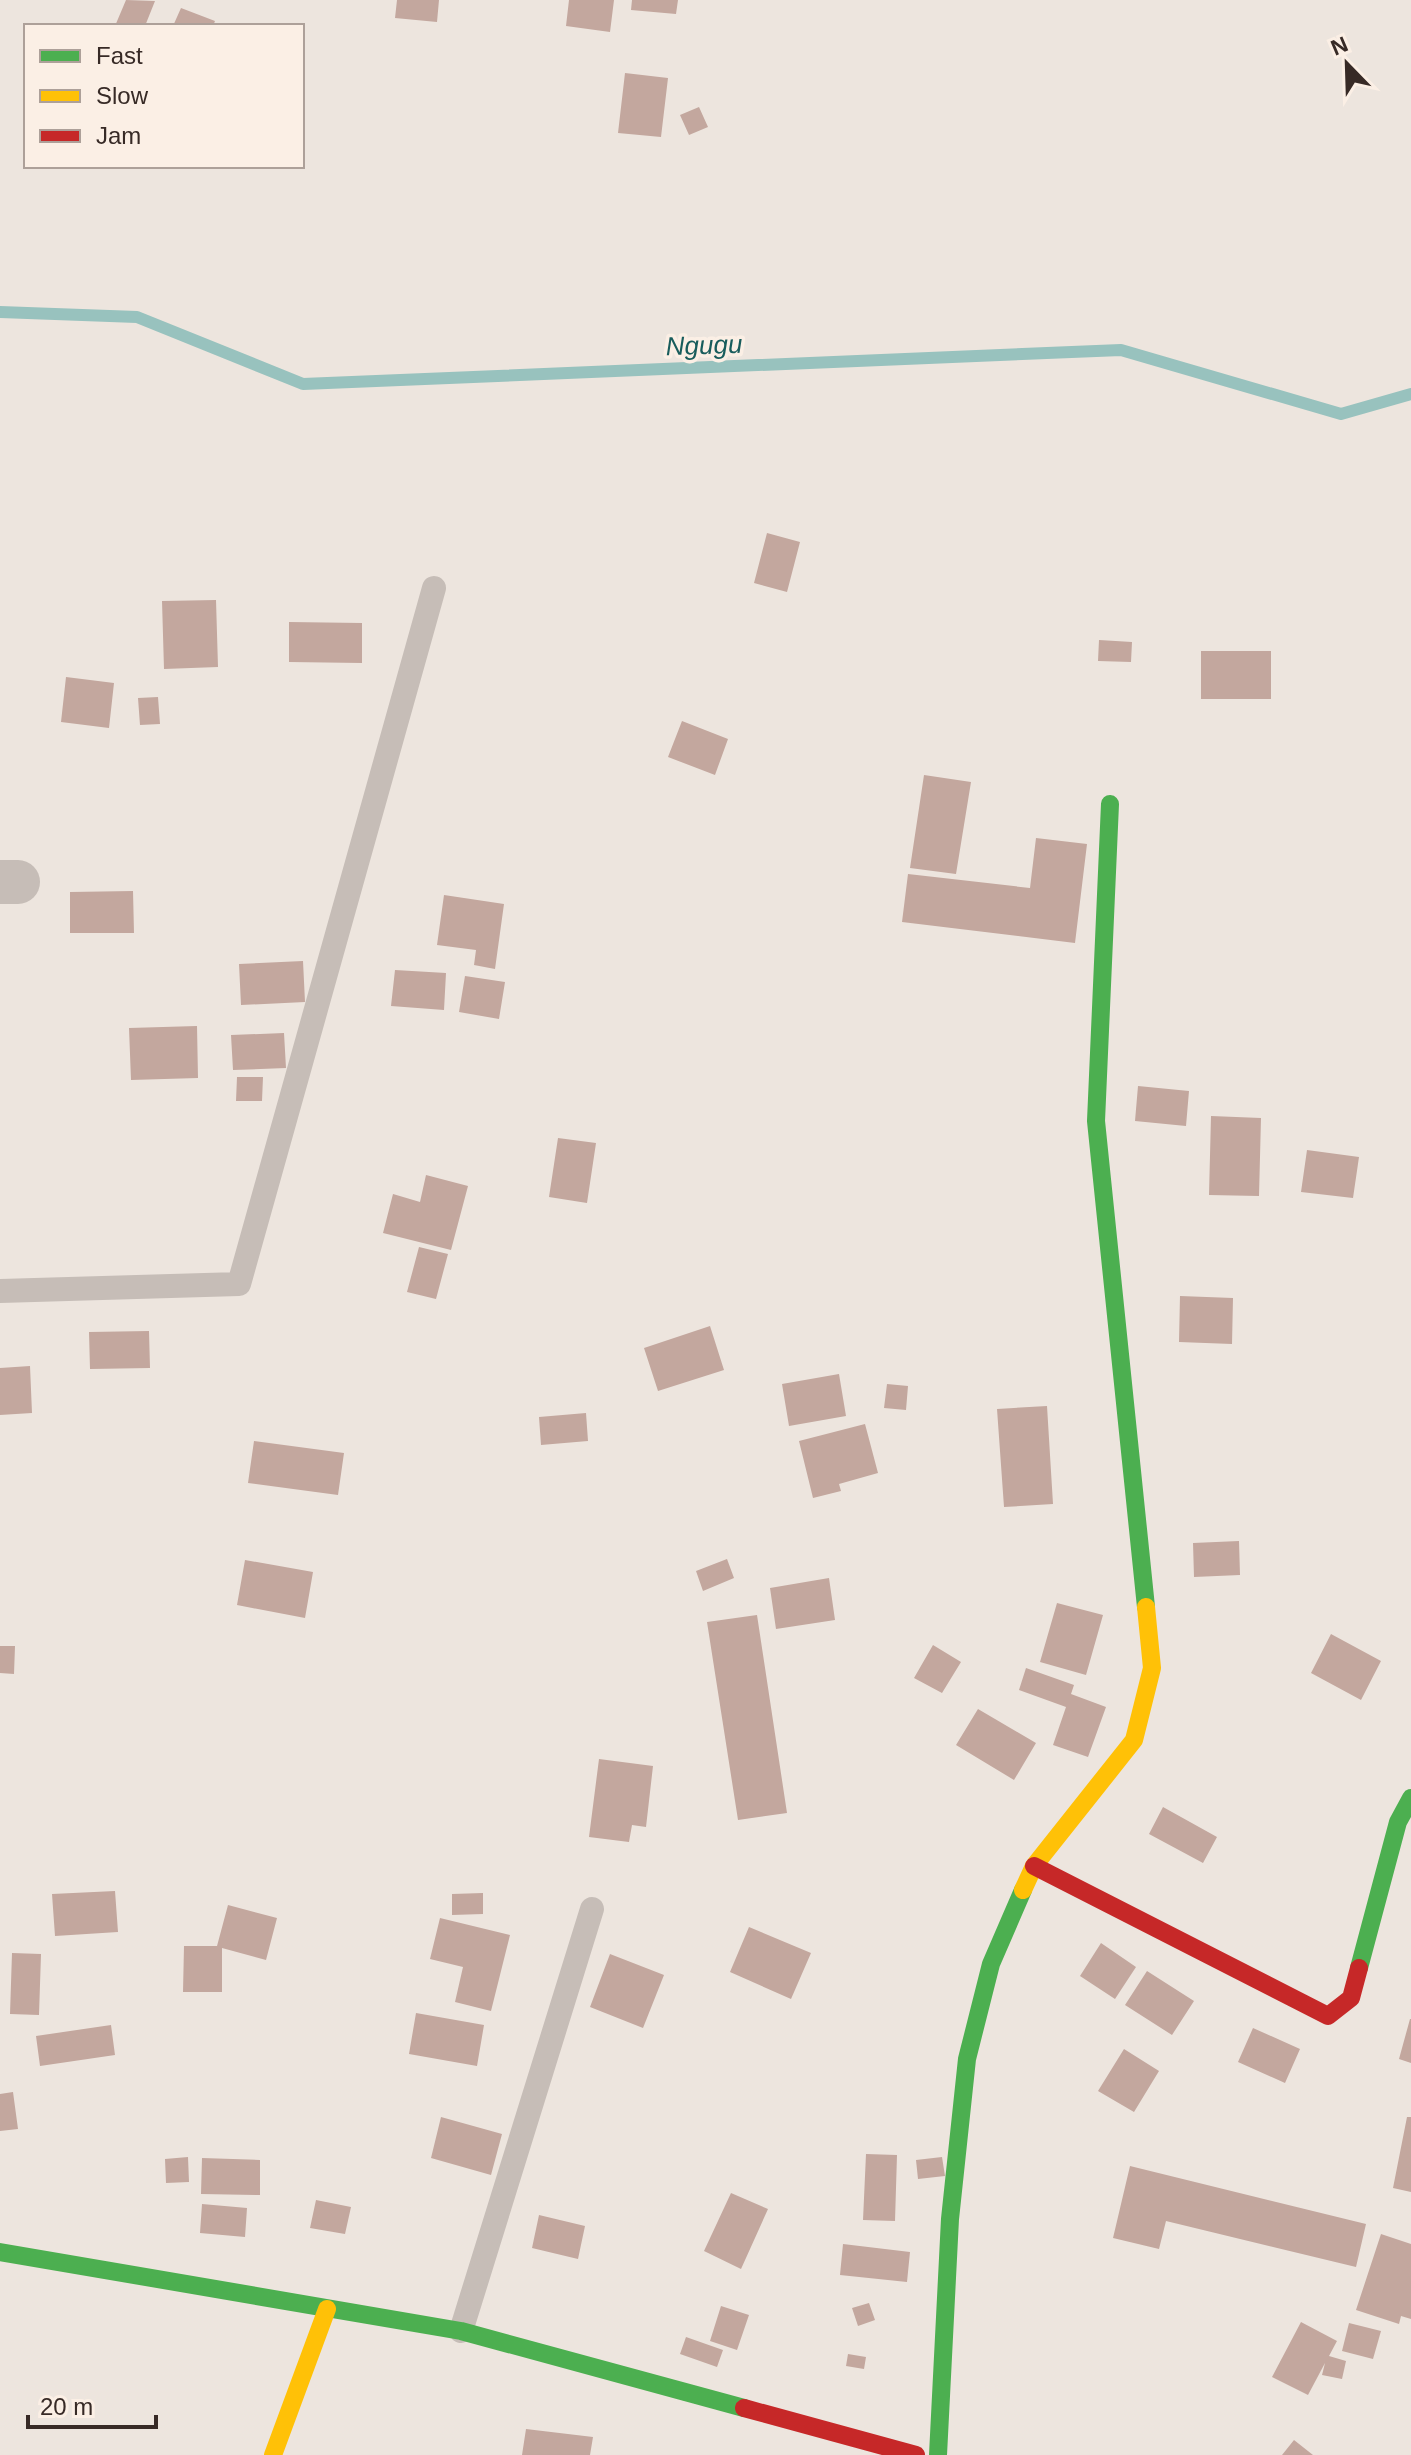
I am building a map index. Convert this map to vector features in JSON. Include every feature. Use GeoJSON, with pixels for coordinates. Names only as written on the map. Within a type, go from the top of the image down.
{"type":"FeatureCollection","features":[{"type":"Feature","properties":{"kind":"street"},"geometry":{"type":"LineString","coordinates":[[938,2455],[950,2219],[967,2059],[991,1964],[1034,1866],[1134,1740],[1152,1668],[1096,1121],[1110,804]]}},
{"type":"Feature","properties":{"kind":"street"},"geometry":{"type":"LineString","coordinates":[[1034,1866],[1328,2016],[1351,1998],[1398,1822],[1411,1798]]}},
{"type":"Feature","properties":{"kind":"street"},"geometry":{"type":"LineString","coordinates":[[0,2252],[461,2331],[916,2455]]}},
{"type":"Feature","properties":{"kind":"street"},"geometry":{"type":"LineString","coordinates":[[273,2455],[327,2309]]}},
{"type":"Feature","properties":{"kind":"lane"},"geometry":{"type":"LineString","coordinates":[[0,1291],[239,1284],[434,588]]}},
{"type":"Feature","properties":{"kind":"lane"},"geometry":{"type":"LineString","coordinates":[[461,2331],[592,1909]]}},
{"type":"Feature","properties":{"kind":"building"},"geometry":{"type":"Polygon","coordinates":[[[126,0],[155,1],[146,24],[116,24],[126,0]]]}},
{"type":"Feature","properties":{"kind":"building"},"geometry":{"type":"Polygon","coordinates":[[[397,0],[439,0],[437,22],[395,18],[397,0]]]}},
{"type":"Feature","properties":{"kind":"building"},"geometry":{"type":"Polygon","coordinates":[[[569,0],[614,0],[610,32],[566,26],[569,0]]]}},
{"type":"Feature","properties":{"kind":"building"},"geometry":{"type":"Polygon","coordinates":[[[632,0],[678,0],[676,14],[631,10],[632,0]]]}},
{"type":"Feature","properties":{"kind":"building"},"geometry":{"type":"Polygon","coordinates":[[[181,8],[215,21],[214,24],[174,24],[181,8]]]}},
{"type":"Feature","properties":{"kind":"building"},"geometry":{"type":"Polygon","coordinates":[[[625,73],[668,78],[661,137],[618,133],[625,73]]]}},
{"type":"Feature","properties":{"kind":"building"},"geometry":{"type":"Polygon","coordinates":[[[699,107],[708,127],[689,135],[680,115],[699,107]]]}},
{"type":"Feature","properties":{"kind":"building"},"geometry":{"type":"Polygon","coordinates":[[[767,533],[800,542],[787,592],[754,583],[767,533]]]}},
{"type":"Feature","properties":{"kind":"building"},"geometry":{"type":"Polygon","coordinates":[[[216,600],[218,667],[164,669],[162,601],[216,600]]]}},
{"type":"Feature","properties":{"kind":"building"},"geometry":{"type":"Polygon","coordinates":[[[289,622],[362,623],[362,663],[289,662],[289,622]]]}},
{"type":"Feature","properties":{"kind":"building"},"geometry":{"type":"Polygon","coordinates":[[[1099,640],[1132,642],[1131,662],[1098,661],[1099,640]]]}},
{"type":"Feature","properties":{"kind":"building"},"geometry":{"type":"Polygon","coordinates":[[[1201,651],[1271,651],[1271,699],[1201,699],[1201,651]]]}},
{"type":"Feature","properties":{"kind":"building"},"geometry":{"type":"Polygon","coordinates":[[[66,677],[114,683],[109,728],[61,722],[66,677]]]}},
{"type":"Feature","properties":{"kind":"building"},"geometry":{"type":"Polygon","coordinates":[[[158,697],[160,724],[140,725],[138,698],[158,697]]]}},
{"type":"Feature","properties":{"kind":"building"},"geometry":{"type":"Polygon","coordinates":[[[682,721],[728,739],[715,775],[668,757],[682,721]]]}},
{"type":"Feature","properties":{"kind":"building"},"geometry":{"type":"Polygon","coordinates":[[[924,775],[971,782],[956,874],[910,868],[924,775]]]}},
{"type":"Feature","properties":{"kind":"building"},"geometry":{"type":"Polygon","coordinates":[[[1036,838],[1087,844],[1075,943],[902,922],[908,874],[1030,888],[1036,838]]]}},
{"type":"Feature","properties":{"kind":"building"},"geometry":{"type":"Polygon","coordinates":[[[133,891],[134,933],[70,933],[70,892],[133,891]]]}},
{"type":"Feature","properties":{"kind":"building"},"geometry":{"type":"Polygon","coordinates":[[[444,895],[504,904],[495,969],[474,965],[476,950],[437,945],[444,895]]]}},
{"type":"Feature","properties":{"kind":"building"},"geometry":{"type":"Polygon","coordinates":[[[303,961],[305,1002],[241,1005],[239,964],[303,961]]]}},
{"type":"Feature","properties":{"kind":"building"},"geometry":{"type":"Polygon","coordinates":[[[395,970],[446,973],[444,1010],[391,1006],[395,970]]]}},
{"type":"Feature","properties":{"kind":"building"},"geometry":{"type":"Polygon","coordinates":[[[465,976],[505,982],[499,1019],[459,1012],[465,976]]]}},
{"type":"Feature","properties":{"kind":"building"},"geometry":{"type":"Polygon","coordinates":[[[197,1026],[198,1078],[131,1080],[129,1028],[197,1026]]]}},
{"type":"Feature","properties":{"kind":"building"},"geometry":{"type":"Polygon","coordinates":[[[284,1033],[286,1068],[233,1070],[231,1035],[284,1033]]]}},
{"type":"Feature","properties":{"kind":"building"},"geometry":{"type":"Polygon","coordinates":[[[237,1077],[263,1077],[262,1101],[236,1101],[237,1077]]]}},
{"type":"Feature","properties":{"kind":"building"},"geometry":{"type":"Polygon","coordinates":[[[1138,1086],[1189,1091],[1186,1126],[1135,1121],[1138,1086]]]}},
{"type":"Feature","properties":{"kind":"building"},"geometry":{"type":"Polygon","coordinates":[[[1211,1116],[1261,1118],[1259,1196],[1209,1195],[1211,1116]]]}},
{"type":"Feature","properties":{"kind":"building"},"geometry":{"type":"Polygon","coordinates":[[[558,1138],[596,1143],[587,1203],[549,1197],[558,1138]]]}},
{"type":"Feature","properties":{"kind":"building"},"geometry":{"type":"Polygon","coordinates":[[[1307,1150],[1359,1157],[1353,1198],[1301,1192],[1307,1150]]]}},
{"type":"Feature","properties":{"kind":"building"},"geometry":{"type":"Polygon","coordinates":[[[426,1175],[468,1186],[451,1250],[383,1233],[393,1194],[420,1202],[426,1175]]]}},
{"type":"Feature","properties":{"kind":"building"},"geometry":{"type":"Polygon","coordinates":[[[419,1247],[448,1254],[436,1299],[407,1292],[419,1247]]]}},
{"type":"Feature","properties":{"kind":"building"},"geometry":{"type":"Polygon","coordinates":[[[1180,1296],[1233,1298],[1232,1344],[1179,1342],[1180,1296]]]}},
{"type":"Feature","properties":{"kind":"building"},"geometry":{"type":"Polygon","coordinates":[[[710,1326],[724,1370],[658,1391],[644,1348],[710,1326]]]}},
{"type":"Feature","properties":{"kind":"building"},"geometry":{"type":"Polygon","coordinates":[[[149,1331],[150,1368],[90,1369],[89,1332],[149,1331]]]}},
{"type":"Feature","properties":{"kind":"building"},"geometry":{"type":"Polygon","coordinates":[[[30,1366],[32,1413],[0,1415],[0,1368],[30,1366]]]}},
{"type":"Feature","properties":{"kind":"building"},"geometry":{"type":"Polygon","coordinates":[[[839,1374],[846,1416],[789,1426],[782,1384],[839,1374]]]}},
{"type":"Feature","properties":{"kind":"building"},"geometry":{"type":"Polygon","coordinates":[[[887,1384],[908,1386],[906,1410],[884,1408],[887,1384]]]}},
{"type":"Feature","properties":{"kind":"building"},"geometry":{"type":"Polygon","coordinates":[[[1047,1406],[1053,1504],[1004,1507],[997,1409],[1047,1406]]]}},
{"type":"Feature","properties":{"kind":"building"},"geometry":{"type":"Polygon","coordinates":[[[586,1413],[588,1441],[541,1445],[539,1417],[586,1413]]]}},
{"type":"Feature","properties":{"kind":"building"},"geometry":{"type":"Polygon","coordinates":[[[865,1424],[878,1473],[839,1484],[841,1491],[813,1498],[799,1441],[865,1424]]]}},
{"type":"Feature","properties":{"kind":"building"},"geometry":{"type":"Polygon","coordinates":[[[254,1441],[344,1453],[338,1495],[248,1483],[254,1441]]]}},
{"type":"Feature","properties":{"kind":"building"},"geometry":{"type":"Polygon","coordinates":[[[1239,1541],[1240,1575],[1194,1577],[1193,1543],[1239,1541]]]}},
{"type":"Feature","properties":{"kind":"building"},"geometry":{"type":"Polygon","coordinates":[[[727,1559],[734,1578],[703,1591],[696,1571],[727,1559]]]}},
{"type":"Feature","properties":{"kind":"building"},"geometry":{"type":"Polygon","coordinates":[[[245,1560],[313,1572],[305,1618],[237,1605],[245,1560]]]}},
{"type":"Feature","properties":{"kind":"building"},"geometry":{"type":"Polygon","coordinates":[[[829,1578],[835,1620],[776,1629],[770,1588],[829,1578]]]}},
{"type":"Feature","properties":{"kind":"building"},"geometry":{"type":"Polygon","coordinates":[[[1057,1603],[1103,1615],[1086,1675],[1040,1662],[1057,1603]]]}},
{"type":"Feature","properties":{"kind":"building"},"geometry":{"type":"Polygon","coordinates":[[[757,1615],[787,1813],[738,1820],[707,1622],[757,1615]]]}},
{"type":"Feature","properties":{"kind":"building"},"geometry":{"type":"Polygon","coordinates":[[[1331,1634],[1381,1661],[1361,1700],[1311,1673],[1331,1634]]]}},
{"type":"Feature","properties":{"kind":"building"},"geometry":{"type":"Polygon","coordinates":[[[933,1645],[961,1662],[942,1693],[914,1678],[933,1645]]]}},
{"type":"Feature","properties":{"kind":"building"},"geometry":{"type":"Polygon","coordinates":[[[0,1646],[15,1646],[14,1674],[0,1673],[0,1646]]]}},
{"type":"Feature","properties":{"kind":"building"},"geometry":{"type":"Polygon","coordinates":[[[1026,1668],[1074,1685],[1071,1694],[1106,1707],[1088,1757],[1053,1745],[1066,1707],[1019,1690],[1026,1668]]]}},
{"type":"Feature","properties":{"kind":"building"},"geometry":{"type":"Polygon","coordinates":[[[978,1709],[1036,1743],[1014,1780],[956,1745],[978,1709]]]}},
{"type":"Feature","properties":{"kind":"building"},"geometry":{"type":"Polygon","coordinates":[[[599,1759],[653,1766],[646,1827],[632,1825],[629,1842],[589,1837],[599,1759]]]}},
{"type":"Feature","properties":{"kind":"building"},"geometry":{"type":"Polygon","coordinates":[[[1163,1807],[1217,1837],[1203,1863],[1149,1834],[1163,1807]]]}},
{"type":"Feature","properties":{"kind":"building"},"geometry":{"type":"Polygon","coordinates":[[[115,1891],[118,1932],[55,1936],[52,1894],[115,1891]]]}},
{"type":"Feature","properties":{"kind":"building"},"geometry":{"type":"Polygon","coordinates":[[[483,1893],[483,1914],[452,1915],[452,1894],[483,1893]]]}},
{"type":"Feature","properties":{"kind":"building"},"geometry":{"type":"Polygon","coordinates":[[[228,1905],[277,1918],[266,1960],[222,1948],[222,1992],[183,1992],[184,1946],[217,1946],[228,1905]]]}},
{"type":"Feature","properties":{"kind":"building"},"geometry":{"type":"Polygon","coordinates":[[[440,1918],[510,1935],[491,2011],[455,2002],[463,1967],[430,1959],[440,1918]]]}},
{"type":"Feature","properties":{"kind":"building"},"geometry":{"type":"Polygon","coordinates":[[[749,1927],[811,1953],[791,1999],[730,1972],[749,1927]]]}},
{"type":"Feature","properties":{"kind":"building"},"geometry":{"type":"Polygon","coordinates":[[[1101,1943],[1136,1967],[1115,1999],[1080,1976],[1101,1943]]]}},
{"type":"Feature","properties":{"kind":"building"},"geometry":{"type":"Polygon","coordinates":[[[12,1953],[41,1954],[39,2015],[10,2014],[12,1953]]]}},
{"type":"Feature","properties":{"kind":"building"},"geometry":{"type":"Polygon","coordinates":[[[610,1954],[664,1975],[643,2028],[590,2007],[610,1954]]]}},
{"type":"Feature","properties":{"kind":"building"},"geometry":{"type":"Polygon","coordinates":[[[1147,1971],[1194,2001],[1172,2035],[1125,2005],[1147,1971]]]}},
{"type":"Feature","properties":{"kind":"building"},"geometry":{"type":"Polygon","coordinates":[[[416,2013],[484,2025],[477,2066],[409,2054],[416,2013]]]}},
{"type":"Feature","properties":{"kind":"building"},"geometry":{"type":"Polygon","coordinates":[[[1411,2019],[1411,2063],[1399,2059],[1411,2019]]]}},
{"type":"Feature","properties":{"kind":"building"},"geometry":{"type":"Polygon","coordinates":[[[111,2025],[115,2055],[40,2066],[36,2036],[111,2025]]]}},
{"type":"Feature","properties":{"kind":"building"},"geometry":{"type":"Polygon","coordinates":[[[1253,2028],[1300,2049],[1285,2083],[1238,2062],[1253,2028]]]}},
{"type":"Feature","properties":{"kind":"building"},"geometry":{"type":"Polygon","coordinates":[[[1124,2049],[1159,2071],[1134,2112],[1098,2091],[1124,2049]]]}},
{"type":"Feature","properties":{"kind":"building"},"geometry":{"type":"Polygon","coordinates":[[[13,2092],[18,2129],[0,2131],[0,2094],[13,2092]]]}},
{"type":"Feature","properties":{"kind":"building"},"geometry":{"type":"Polygon","coordinates":[[[441,2117],[502,2134],[491,2175],[431,2158],[441,2117]]]}},
{"type":"Feature","properties":{"kind":"building"},"geometry":{"type":"Polygon","coordinates":[[[1407,2117],[1411,2117],[1411,2192],[1393,2188],[1407,2117]]]}},
{"type":"Feature","properties":{"kind":"building"},"geometry":{"type":"Polygon","coordinates":[[[866,2154],[897,2155],[895,2221],[863,2220],[866,2154]]]}},
{"type":"Feature","properties":{"kind":"building"},"geometry":{"type":"Polygon","coordinates":[[[188,2157],[189,2182],[166,2183],[165,2159],[188,2157]]]}},
{"type":"Feature","properties":{"kind":"building"},"geometry":{"type":"Polygon","coordinates":[[[942,2157],[945,2176],[918,2179],[916,2160],[942,2157]]]}},
{"type":"Feature","properties":{"kind":"building"},"geometry":{"type":"Polygon","coordinates":[[[202,2158],[260,2160],[260,2195],[201,2194],[202,2158]]]}},
{"type":"Feature","properties":{"kind":"building"},"geometry":{"type":"Polygon","coordinates":[[[1130,2166],[1366,2224],[1356,2267],[1166,2221],[1159,2249],[1113,2238],[1130,2166]]]}},
{"type":"Feature","properties":{"kind":"building"},"geometry":{"type":"Polygon","coordinates":[[[731,2193],[768,2209],[741,2269],[704,2251],[731,2193]]]}},
{"type":"Feature","properties":{"kind":"building"},"geometry":{"type":"Polygon","coordinates":[[[316,2200],[351,2207],[345,2234],[310,2228],[316,2200]]]}},
{"type":"Feature","properties":{"kind":"building"},"geometry":{"type":"Polygon","coordinates":[[[202,2204],[247,2208],[245,2237],[200,2233],[202,2204]]]}},
{"type":"Feature","properties":{"kind":"building"},"geometry":{"type":"Polygon","coordinates":[[[539,2215],[585,2226],[578,2259],[532,2248],[539,2215]]]}},
{"type":"Feature","properties":{"kind":"building"},"geometry":{"type":"Polygon","coordinates":[[[1381,2234],[1411,2244],[1411,2319],[1401,2316],[1399,2324],[1356,2310],[1381,2234]]]}},
{"type":"Feature","properties":{"kind":"building"},"geometry":{"type":"Polygon","coordinates":[[[843,2244],[910,2252],[907,2282],[840,2275],[843,2244]]]}},
{"type":"Feature","properties":{"kind":"building"},"geometry":{"type":"Polygon","coordinates":[[[869,2303],[875,2320],[858,2326],[852,2308],[869,2303]]]}},
{"type":"Feature","properties":{"kind":"building"},"geometry":{"type":"Polygon","coordinates":[[[721,2306],[749,2315],[737,2350],[710,2341],[721,2306]]]}},
{"type":"Feature","properties":{"kind":"building"},"geometry":{"type":"Polygon","coordinates":[[[1301,2322],[1337,2341],[1329,2356],[1346,2361],[1342,2379],[1322,2375],[1325,2363],[1308,2395],[1272,2377],[1301,2322]]]}},
{"type":"Feature","properties":{"kind":"building"},"geometry":{"type":"Polygon","coordinates":[[[1349,2323],[1381,2331],[1373,2359],[1342,2351],[1349,2323]]]}},
{"type":"Feature","properties":{"kind":"building"},"geometry":{"type":"Polygon","coordinates":[[[686,2337],[723,2350],[717,2367],[680,2354],[686,2337]]]}},
{"type":"Feature","properties":{"kind":"building"},"geometry":{"type":"Polygon","coordinates":[[[848,2354],[866,2357],[864,2369],[846,2366],[848,2354]]]}},
{"type":"Feature","properties":{"kind":"building"},"geometry":{"type":"Polygon","coordinates":[[[526,2429],[593,2437],[590,2455],[522,2455],[526,2429]]]}},
{"type":"Feature","properties":{"kind":"building"},"geometry":{"type":"Polygon","coordinates":[[[1294,2440],[1313,2455],[1282,2455],[1294,2440]]]}},
{"type":"Feature","properties":{"kind":"waterway","name":"Ngugu"},"geometry":{"type":"LineString","coordinates":[[0,312],[137,317],[303,384],[1121,350],[1341,414],[1411,394]]}},
{"type":"Feature","properties":{"kind":"traffic: fast"},"geometry":{"type":"LineString","coordinates":[[1110,804],[1096,1121],[1146,1607]]}},
{"type":"Feature","properties":{"kind":"traffic: fast"},"geometry":{"type":"LineString","coordinates":[[1359,1968],[1398,1822],[1411,1798]]}},
{"type":"Feature","properties":{"kind":"traffic: fast"},"geometry":{"type":"LineString","coordinates":[[938,2455],[950,2219],[967,2059],[991,1964],[1023,1890]]}},
{"type":"Feature","properties":{"kind":"traffic: fast"},"geometry":{"type":"LineString","coordinates":[[0,2252],[461,2331],[744,2408]]}},
{"type":"Feature","properties":{"kind":"traffic: slow"},"geometry":{"type":"LineString","coordinates":[[1023,1890],[1034,1866],[1134,1740],[1152,1668],[1146,1607]]}},
{"type":"Feature","properties":{"kind":"traffic: slow"},"geometry":{"type":"LineString","coordinates":[[273,2455],[327,2309]]}},
{"type":"Feature","properties":{"kind":"traffic: jam"},"geometry":{"type":"LineString","coordinates":[[1034,1866],[1328,2016],[1351,1998],[1359,1968]]}},
{"type":"Feature","properties":{"kind":"traffic: jam"},"geometry":{"type":"LineString","coordinates":[[744,2408],[916,2455]]}}]}
